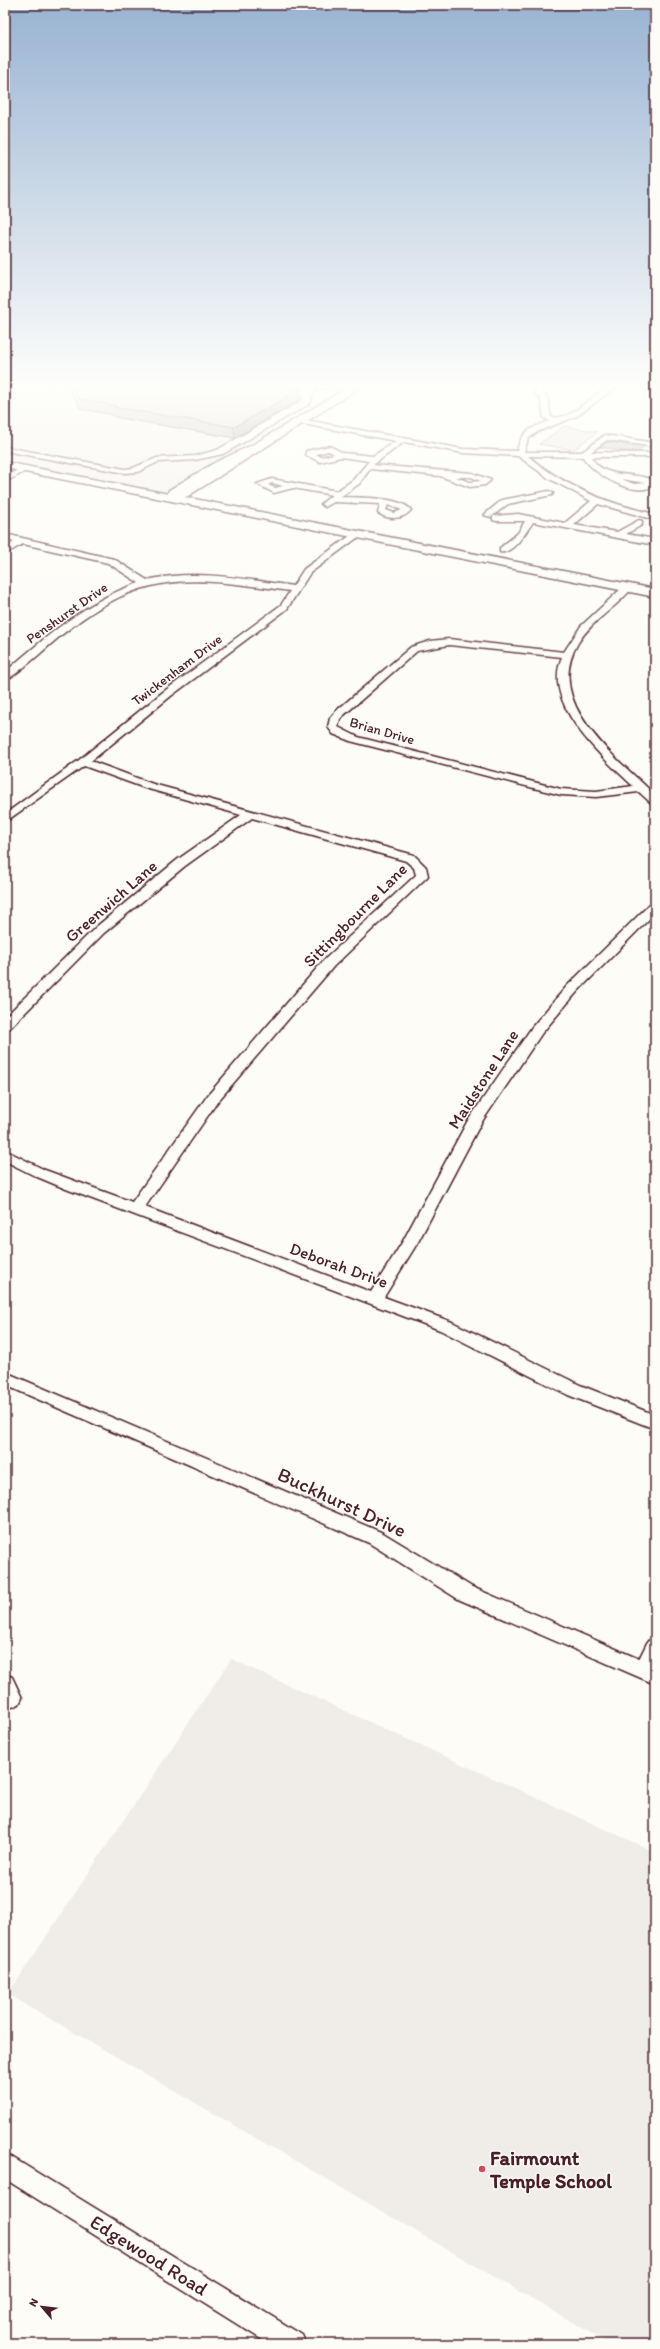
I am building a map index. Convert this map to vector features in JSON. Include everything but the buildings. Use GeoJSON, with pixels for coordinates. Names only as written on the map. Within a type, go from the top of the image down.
{"type":"FeatureCollection","features":[{"type":"Feature","properties":{"kind":"main road"},"geometry":{"type":"LineString","coordinates":[[155,495],[655,593]]}},
{"type":"Feature","properties":{"kind":"street"},"geometry":{"type":"LineString","coordinates":[[172,498],[182,495]]}},
{"type":"Feature","properties":{"kind":"street"},"geometry":{"type":"LineString","coordinates":[[312,495],[326,501],[385,502]]}},
{"type":"Feature","properties":{"kind":"street"},"geometry":{"type":"LineString","coordinates":[[326,501],[336,495]]}},
{"type":"Feature","properties":{"kind":"street"},"geometry":{"type":"LineString","coordinates":[[540,495],[505,502],[488,516],[496,518],[514,516],[655,542]]}},
{"type":"Feature","properties":{"kind":"street"},"geometry":{"type":"LineString","coordinates":[[584,495],[596,501],[655,517]]}},
{"type":"Feature","properties":{"kind":"street"},"geometry":{"type":"LineString","coordinates":[[514,516],[527,497]]}},
{"type":"Feature","properties":{"kind":"street"},"geometry":{"type":"LineString","coordinates":[[567,526],[596,501]]}},
{"type":"Feature","properties":{"kind":"street"},"geometry":{"type":"LineString","coordinates":[[496,518],[499,523],[524,528]]}},
{"type":"Feature","properties":{"kind":"street"},"geometry":{"type":"LineString","coordinates":[[503,550],[521,535],[530,520]]}},
{"type":"Feature","properties":{"kind":"street"},"geometry":{"type":"LineString","coordinates":[[619,535],[638,522]]}},
{"type":"Feature","properties":{"kind":"street","name":"Twickenham Drive"},"geometry":{"type":"LineString","coordinates":[[5,819],[83,762],[167,694],[284,607],[307,571],[357,535]]}},
{"type":"Feature","properties":{"kind":"street"},"geometry":{"type":"LineString","coordinates":[[5,537],[110,561],[146,583]]}},
{"type":"Feature","properties":{"kind":"street"},"geometry":{"type":"LineString","coordinates":[[5,551],[23,540]]}},
{"type":"Feature","properties":{"kind":"street","name":"Penshurst Drive"},"geometry":{"type":"LineString","coordinates":[[5,677],[44,644],[108,599],[146,583],[174,578],[215,579],[295,589]]}},
{"type":"Feature","properties":{"kind":"street"},"geometry":{"type":"LineString","coordinates":[[627,588],[582,632],[566,655],[562,671],[563,689],[572,712],[591,737],[655,801]]}},
{"type":"Feature","properties":{"kind":"street","name":"Brian Drive"},"geometry":{"type":"LineString","coordinates":[[566,655],[449,642],[420,646],[340,713],[335,718],[333,727],[337,732],[354,739],[553,790],[596,794],[642,788]]}},
{"type":"Feature","properties":{"kind":"street","name":"Sittingbourne Lane"},"geometry":{"type":"LineString","coordinates":[[83,762],[149,786],[410,858],[420,867],[422,876],[329,963],[213,1098],[136,1208]]}},
{"type":"Feature","properties":{"kind":"street","name":"Greenwich Lane"},"geometry":{"type":"LineString","coordinates":[[5,1025],[100,930],[181,863],[250,814]]}},
{"type":"Feature","properties":{"kind":"street","name":"Maidstone Lane"},"geometry":{"type":"LineString","coordinates":[[375,1298],[410,1242],[474,1122],[537,1030],[582,978],[655,906]]}},
{"type":"Feature","properties":{"kind":"street","name":"Deborah Drive"},"geometry":{"type":"LineString","coordinates":[[5,1155],[40,1173],[446,1326],[574,1390],[655,1422]]}},
{"type":"Feature","properties":{"kind":"street","name":"Buckhurst Drive"},"geometry":{"type":"LineString","coordinates":[[5,1378],[376,1538],[466,1593],[650,1672]]}},
{"type":"Feature","properties":{"kind":"street"},"geometry":{"type":"LineString","coordinates":[[650,1672],[655,1647]]}},
{"type":"Feature","properties":{"kind":"street","name":"Edgewood Road"},"geometry":{"type":"LineString","coordinates":[[5,2166],[293,2344]]}},
{"type":"Feature","properties":{"kind":"shaded area"},"geometry":{"type":"Polygon","coordinates":[[[155,495],[178,495],[172,498],[155,495]]]}},
{"type":"Feature","properties":{"kind":"shaded area","name":"Fairmount Temple School"},"geometry":{"type":"Polygon","coordinates":[[[231,1659],[655,1852],[655,2344],[610,2344],[8,1994],[231,1659]]]}},
{"type":"Feature","properties":{"kind":"place","name":"Fairmount Temple School"},"geometry":{"type":"Point","coordinates":[482,2169]}}]}
